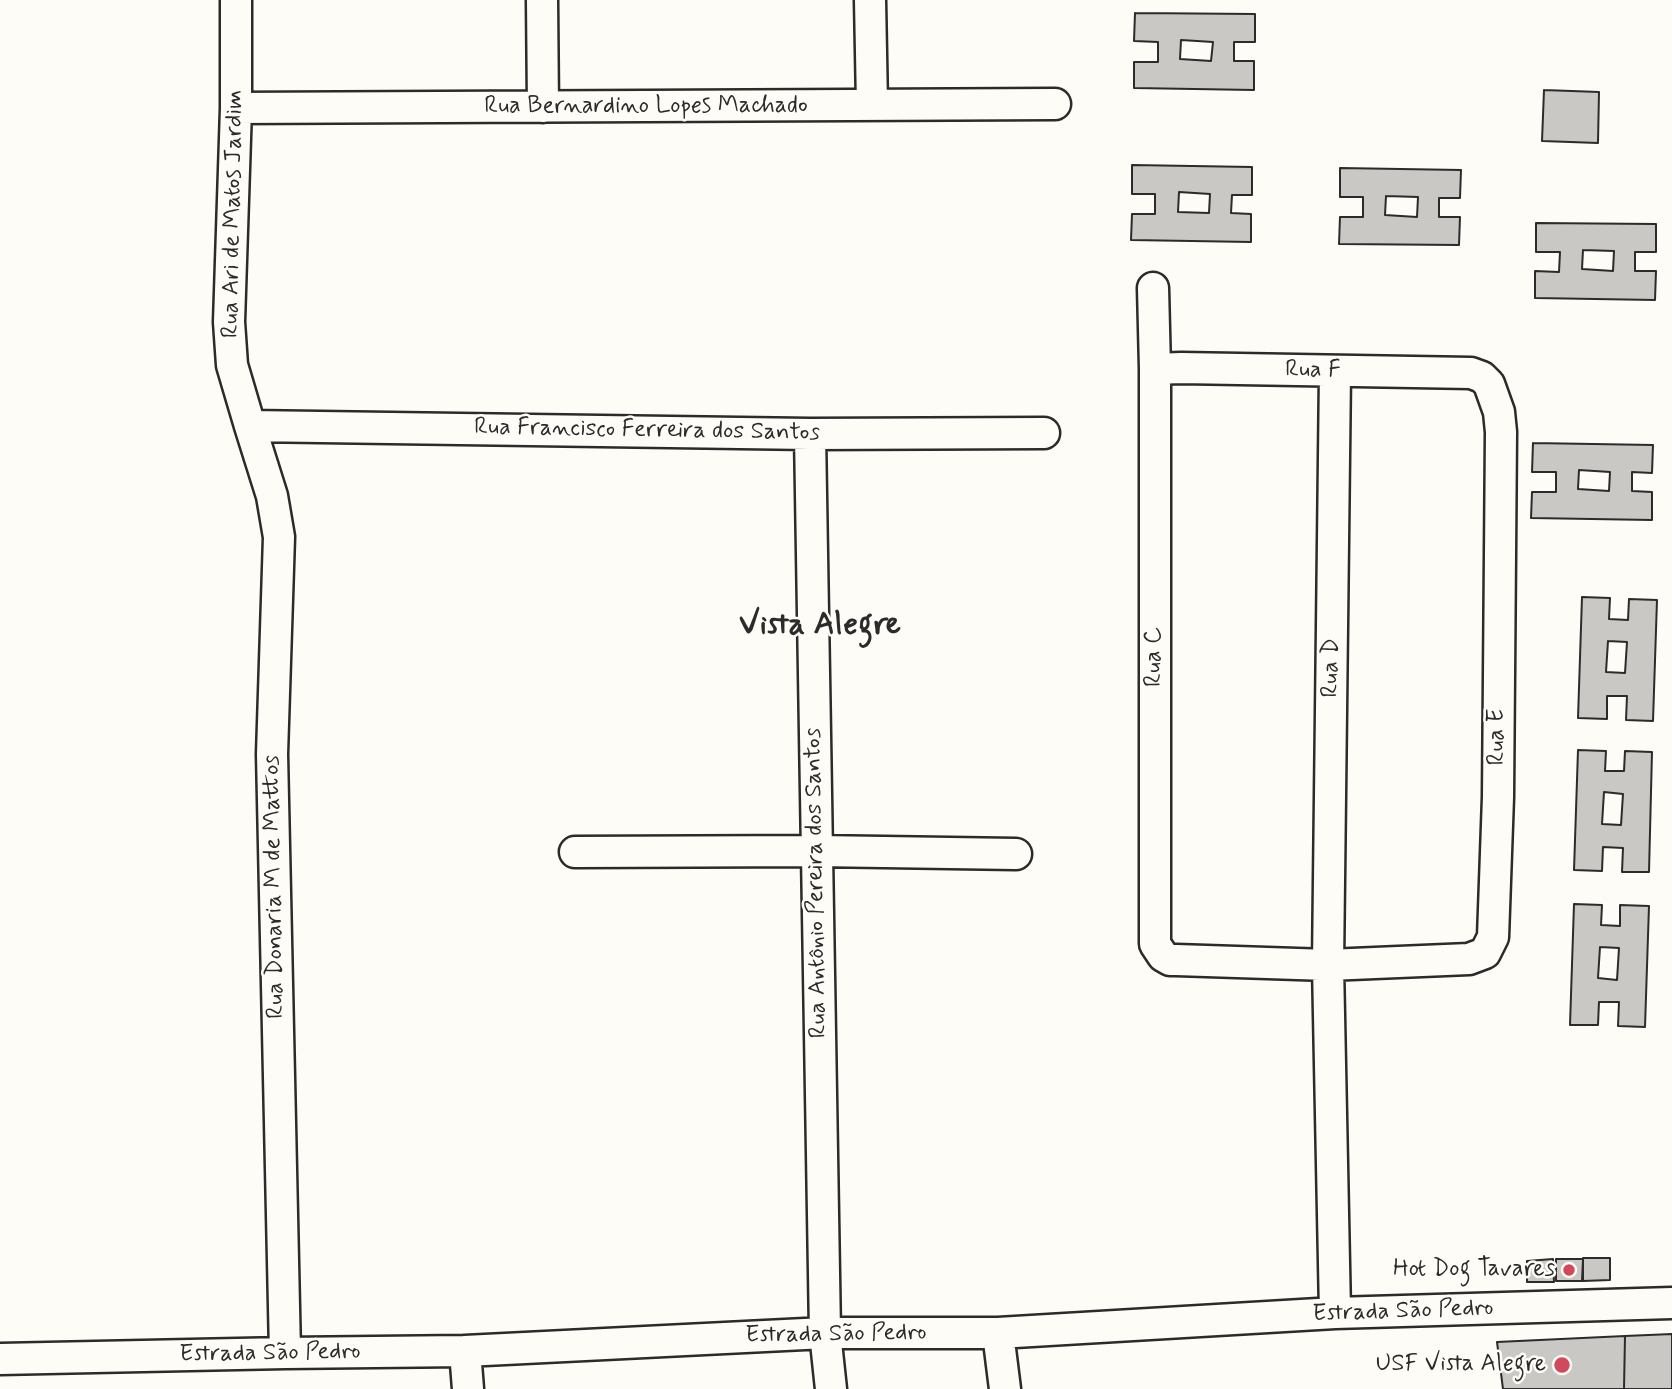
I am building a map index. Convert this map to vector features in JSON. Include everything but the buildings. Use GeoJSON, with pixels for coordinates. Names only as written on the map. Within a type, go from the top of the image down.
{"type":"FeatureCollection","features":[{"type":"Feature","properties":{"kind":"street","name":"Rua Ari de Matos Jardim"},"geometry":{"type":"LineString","coordinates":[[236,0],[236,108],[229,322],[232,365],[250,426]]}},
{"type":"Feature","properties":{"kind":"street"},"geometry":{"type":"LineString","coordinates":[[542,0],[543,107]]}},
{"type":"Feature","properties":{"kind":"street"},"geometry":{"type":"LineString","coordinates":[[870,0],[872,105]]}},
{"type":"Feature","properties":{"kind":"street","name":"Rua Bernardino Lopes Machado"},"geometry":{"type":"LineString","coordinates":[[236,108],[1055,104]]}},
{"type":"Feature","properties":{"kind":"street","name":"Rua C"},"geometry":{"type":"LineString","coordinates":[[1153,288],[1156,944]]}},
{"type":"Feature","properties":{"kind":"street","name":"Rua F"},"geometry":{"type":"LineString","coordinates":[[1155,369],[1471,373]]}},
{"type":"Feature","properties":{"kind":"street","name":"Rua D"},"geometry":{"type":"LineString","coordinates":[[1328,965],[1335,372]]}},
{"type":"Feature","properties":{"kind":"street","name":"Rua E"},"geometry":{"type":"LineString","coordinates":[[1156,944],[1163,956],[1170,960],[1328,965],[1469,959],[1485,953],[1493,937],[1498,797],[1501,432],[1499,412],[1489,384],[1482,377],[1471,373]]}},
{"type":"Feature","properties":{"kind":"street","name":"Rua Francisco Ferreira dos Santos"},"geometry":{"type":"LineString","coordinates":[[250,426],[1044,433]]}},
{"type":"Feature","properties":{"kind":"street","name":"Rua Donaria M de Mattos"},"geometry":{"type":"LineString","coordinates":[[250,426],[272,496],[279,537],[272,754],[285,1353]]}},
{"type":"Feature","properties":{"kind":"street","name":"Rua Antônio Pereira dos Santos"},"geometry":{"type":"LineString","coordinates":[[810,433],[825,1333],[831,1389]]}},
{"type":"Feature","properties":{"kind":"street"},"geometry":{"type":"LineString","coordinates":[[575,852],[1016,854]]}},
{"type":"Feature","properties":{"kind":"street"},"geometry":{"type":"LineString","coordinates":[[1328,965],[1335,1313]]}},
{"type":"Feature","properties":{"kind":"street","name":"Estrada São Pedro"},"geometry":{"type":"LineString","coordinates":[[0,1359],[465,1352],[825,1333],[998,1333],[1335,1313],[1672,1303]]}},
{"type":"Feature","properties":{"kind":"street"},"geometry":{"type":"LineString","coordinates":[[998,1333],[1005,1389]]}},
{"type":"Feature","properties":{"kind":"street"},"geometry":{"type":"LineString","coordinates":[[465,1352],[468,1389]]}},
{"type":"Feature","properties":{"kind":"place","name":"Hot Dog Tavares"},"geometry":{"type":"Point","coordinates":[1569,1270]}},
{"type":"Feature","properties":{"kind":"place","name":"USF Vista Alegre"},"geometry":{"type":"Point","coordinates":[1562,1365]}},
{"type":"Feature","properties":{"kind":"district","name":"Vista Alegre"},"geometry":{"type":"Point","coordinates":[820,626]}}]}
